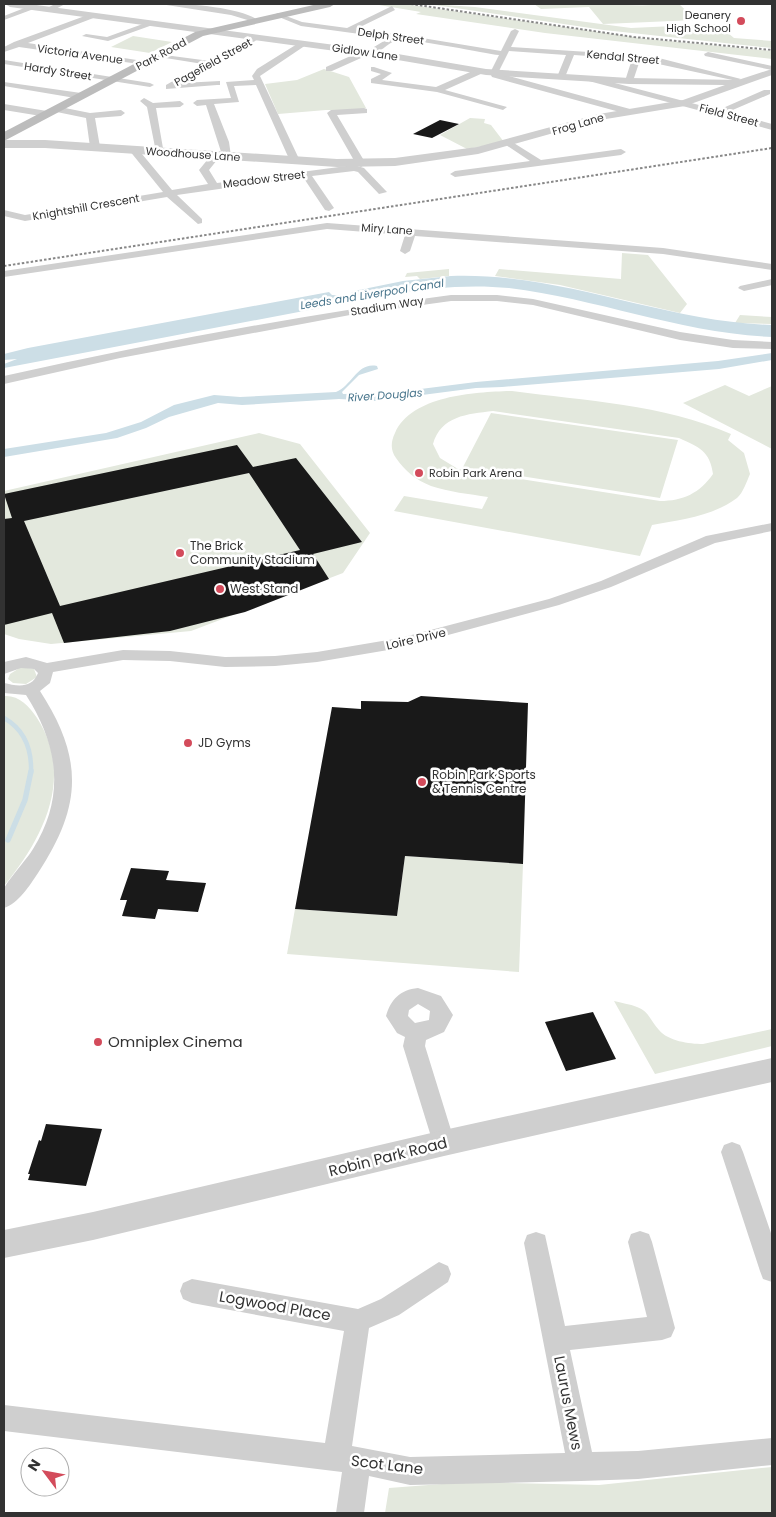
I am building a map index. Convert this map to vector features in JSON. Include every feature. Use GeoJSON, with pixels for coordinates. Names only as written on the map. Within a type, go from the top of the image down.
{"type":"FeatureCollection","features":[{"type":"Feature","properties":{"kind":"main road","name":"Park Road"},"geometry":{"type":"LineString","coordinates":[[4,137],[112,79],[210,30],[321,4]]}},
{"type":"Feature","properties":{"kind":"street","name":"Gidlow Lane"},"geometry":{"type":"LineString","coordinates":[[10,4],[369,52],[480,71],[629,81],[742,82]]}},
{"type":"Feature","properties":{"kind":"street"},"geometry":{"type":"LineString","coordinates":[[49,9],[61,4]]}},
{"type":"Feature","properties":{"kind":"street"},"geometry":{"type":"LineString","coordinates":[[162,6],[169,4],[232,13],[254,20]]}},
{"type":"Feature","properties":{"kind":"street"},"geometry":{"type":"LineString","coordinates":[[4,18],[35,7]]}},
{"type":"Feature","properties":{"kind":"street"},"geometry":{"type":"LineString","coordinates":[[349,30],[392,8]]}},
{"type":"Feature","properties":{"kind":"street"},"geometry":{"type":"LineString","coordinates":[[136,20],[153,12]]}},
{"type":"Feature","properties":{"kind":"street"},"geometry":{"type":"LineString","coordinates":[[4,50],[94,15]]}},
{"type":"Feature","properties":{"kind":"street","name":"Delph Street"},"geometry":{"type":"LineString","coordinates":[[278,15],[301,24],[506,52]]}},
{"type":"Feature","properties":{"kind":"street"},"geometry":{"type":"LineString","coordinates":[[86,36],[108,39],[154,23]]}},
{"type":"Feature","properties":{"kind":"street"},"geometry":{"type":"LineString","coordinates":[[329,69],[369,52],[409,29]]}},
{"type":"Feature","properties":{"kind":"street"},"geometry":{"type":"LineString","coordinates":[[516,31],[494,72],[495,75],[627,111]]}},
{"type":"Feature","properties":{"kind":"street","name":"Pagefield Street"},"geometry":{"type":"LineString","coordinates":[[213,92],[168,87],[258,37]]}},
{"type":"Feature","properties":{"kind":"street"},"geometry":{"type":"LineString","coordinates":[[295,161],[258,82],[257,74],[305,43]]}},
{"type":"Feature","properties":{"kind":"street","name":"Victoria Avenue"},"geometry":{"type":"LineString","coordinates":[[17,44],[143,63]]}},
{"type":"Feature","properties":{"kind":"street","name":"Kendal Street"},"geometry":{"type":"LineString","coordinates":[[506,52],[570,52],[662,60],[742,82],[770,92]]}},
{"type":"Feature","properties":{"kind":"street"},"geometry":{"type":"LineString","coordinates":[[561,77],[570,52]]}},
{"type":"Feature","properties":{"kind":"street"},"geometry":{"type":"LineString","coordinates":[[708,54],[772,68]]}},
{"type":"Feature","properties":{"kind":"street"},"geometry":{"type":"LineString","coordinates":[[157,56],[210,63]]}},
{"type":"Feature","properties":{"kind":"street"},"geometry":{"type":"LineString","coordinates":[[629,81],[637,57]]}},
{"type":"Feature","properties":{"kind":"street","name":"Hardy Street"},"geometry":{"type":"LineString","coordinates":[[4,62],[150,85]]}},
{"type":"Feature","properties":{"kind":"street"},"geometry":{"type":"LineString","coordinates":[[374,69],[388,73],[374,81],[437,90],[504,107]]}},
{"type":"Feature","properties":{"kind":"street"},"geometry":{"type":"LineString","coordinates":[[437,90],[480,71]]}},
{"type":"Feature","properties":{"kind":"street","name":"Frog Lane"},"geometry":{"type":"LineString","coordinates":[[382,164],[508,143],[627,111],[682,103],[772,72]]}},
{"type":"Feature","properties":{"kind":"street","name":"Field Street"},"geometry":{"type":"LineString","coordinates":[[588,78],[772,127]]}},
{"type":"Feature","properties":{"kind":"street"},"geometry":{"type":"LineString","coordinates":[[213,92],[236,100],[229,84],[258,82]]}},
{"type":"Feature","properties":{"kind":"street"},"geometry":{"type":"LineString","coordinates":[[4,84],[81,96]]}},
{"type":"Feature","properties":{"kind":"street"},"geometry":{"type":"LineString","coordinates":[[197,102],[213,92],[232,90]]}},
{"type":"Feature","properties":{"kind":"street"},"geometry":{"type":"LineString","coordinates":[[213,92],[224,142],[221,156],[204,170],[214,186]]}},
{"type":"Feature","properties":{"kind":"street"},"geometry":{"type":"LineString","coordinates":[[726,110],[770,92]]}},
{"type":"Feature","properties":{"kind":"street"},"geometry":{"type":"LineString","coordinates":[[742,103],[753,106]]}},
{"type":"Feature","properties":{"kind":"street"},"geometry":{"type":"LineString","coordinates":[[160,152],[148,104],[180,104]]}},
{"type":"Feature","properties":{"kind":"street"},"geometry":{"type":"LineString","coordinates":[[4,106],[90,116],[121,114]]}},
{"type":"Feature","properties":{"kind":"street"},"geometry":{"type":"LineString","coordinates":[[364,111],[331,113],[360,166],[382,192]]}},
{"type":"Feature","properties":{"kind":"street"},"geometry":{"type":"LineString","coordinates":[[90,116],[95,147]]}},
{"type":"Feature","properties":{"kind":"street"},"geometry":{"type":"LineString","coordinates":[[508,143],[538,162]]}},
{"type":"Feature","properties":{"kind":"street","name":"Woodhouse Lane"},"geometry":{"type":"LineString","coordinates":[[4,144],[95,147],[360,166],[382,164]]}},
{"type":"Feature","properties":{"kind":"street"},"geometry":{"type":"LineString","coordinates":[[134,150],[169,193],[198,221]]}},
{"type":"Feature","properties":{"kind":"street"},"geometry":{"type":"LineString","coordinates":[[454,175],[622,151]]}},
{"type":"Feature","properties":{"kind":"street","name":"Meadow Street"},"geometry":{"type":"LineString","coordinates":[[169,193],[360,166]]}},
{"type":"Feature","properties":{"kind":"street"},"geometry":{"type":"LineString","coordinates":[[306,174],[329,208]]}},
{"type":"Feature","properties":{"kind":"street","name":"Knightshill Crescent"},"geometry":{"type":"LineString","coordinates":[[4,213],[26,218],[169,193]]}},
{"type":"Feature","properties":{"kind":"street","name":"Miry Lane"},"geometry":{"type":"LineString","coordinates":[[4,274],[327,226],[663,251],[772,267]]}},
{"type":"Feature","properties":{"kind":"street"},"geometry":{"type":"LineString","coordinates":[[404,251],[411,231]]}},
{"type":"Feature","properties":{"kind":"street"},"geometry":{"type":"LineString","coordinates":[[744,288],[772,282]]}},
{"type":"Feature","properties":{"kind":"street","name":"Stadium Way"},"geometry":{"type":"LineString","coordinates":[[4,380],[120,354],[350,312],[451,298],[497,298],[533,302],[680,336],[733,344],[772,346]]}},
{"type":"Feature","properties":{"kind":"street","name":"Loire Drive"},"geometry":{"type":"LineString","coordinates":[[44,668],[123,655],[170,656],[225,662],[275,661],[317,657],[400,643],[554,602],[606,584],[711,538],[772,528]]}},
{"type":"Feature","properties":{"kind":"street"},"geometry":{"type":"LineString","coordinates":[[4,669],[10,665],[26,662],[34,662],[44,668],[45,677],[36,686],[35,696],[55,728],[62,754],[62,794],[52,834],[20,883],[4,901]]}},
{"type":"Feature","properties":{"kind":"street"},"geometry":{"type":"LineString","coordinates":[[4,688],[35,696]]}},
{"type":"Feature","properties":{"kind":"street"},"geometry":{"type":"LineString","coordinates":[[416,1032],[414,1046],[444,1143]]}},
{"type":"Feature","properties":{"kind":"street","name":"Robin Park Road"},"geometry":{"type":"LineString","coordinates":[[4,1244],[142,1215],[444,1143],[772,1070]]}},
{"type":"Feature","properties":{"kind":"street"},"geometry":{"type":"LineString","coordinates":[[732,1152],[772,1271]]}},
{"type":"Feature","properties":{"kind":"street","name":"Laurus Mews"},"geometry":{"type":"LineString","coordinates":[[556,1339],[662,1328],[640,1242]]}},
{"type":"Feature","properties":{"kind":"street","name":"Laurus Mews"},"geometry":{"type":"LineString","coordinates":[[536,1243],[581,1467]]}},
{"type":"Feature","properties":{"kind":"street"},"geometry":{"type":"LineString","coordinates":[[350,1513],[346,1459],[358,1321],[390,1307],[439,1274]]}},
{"type":"Feature","properties":{"kind":"street","name":"Logwood Place"},"geometry":{"type":"LineString","coordinates":[[192,1291],[358,1321]]}},
{"type":"Feature","properties":{"kind":"street","name":"Scot Lane"},"geometry":{"type":"LineString","coordinates":[[4,1418],[346,1459],[410,1470],[638,1465],[772,1452]]}},
{"type":"Feature","properties":{"kind":"shaded area"},"geometry":{"type":"Polygon","coordinates":[[[373,4],[405,4],[647,39],[772,51],[772,59],[545,33],[416,14],[421,12],[373,4]]]}},
{"type":"Feature","properties":{"kind":"shaded area"},"geometry":{"type":"Polygon","coordinates":[[[428,4],[475,7],[631,28],[717,24],[734,38],[772,41],[772,48],[604,30],[428,4]]]}},
{"type":"Feature","properties":{"kind":"shaded area"},"geometry":{"type":"Polygon","coordinates":[[[534,4],[659,4],[625,6],[679,4],[696,20],[603,24],[589,7],[541,9],[534,4]]]}},
{"type":"Feature","properties":{"kind":"shaded area"},"geometry":{"type":"Polygon","coordinates":[[[133,36],[172,42],[150,53],[111,47],[133,36]]]}},
{"type":"Feature","properties":{"kind":"shaded area"},"geometry":{"type":"Polygon","coordinates":[[[324,69],[349,77],[366,108],[278,114],[265,84],[297,80],[324,69]]]}},
{"type":"Feature","properties":{"kind":"shaded area"},"geometry":{"type":"Polygon","coordinates":[[[470,118],[485,119],[484,123],[491,125],[504,142],[467,149],[440,135],[470,118]]]}},
{"type":"Feature","properties":{"kind":"shaded area"},"geometry":{"type":"Polygon","coordinates":[[[622,253],[648,255],[687,304],[680,313],[560,285],[495,276],[499,269],[621,279],[622,253]]]}},
{"type":"Feature","properties":{"kind":"shaded area"},"geometry":{"type":"Polygon","coordinates":[[[449,269],[449,276],[420,279],[417,276],[405,277],[407,273],[449,269]]]}},
{"type":"Feature","properties":{"kind":"shaded area"},"geometry":{"type":"Polygon","coordinates":[[[740,315],[772,317],[772,324],[735,323],[740,315]]]}},
{"type":"Feature","properties":{"kind":"shaded area"},"geometry":{"type":"Polygon","coordinates":[[[725,385],[749,396],[772,386],[772,449],[683,403],[725,385]]]}},
{"type":"Feature","properties":{"kind":"shaded area","name":"Robin Park Arena"},"geometry":{"type":"Polygon","coordinates":[[[512,391],[623,405],[678,416],[705,424],[731,434],[728,440],[744,453],[750,474],[739,496],[728,504],[707,513],[652,525],[640,556],[394,511],[404,496],[482,509],[488,497],[438,488],[416,478],[396,458],[392,449],[392,442],[403,420],[430,403],[464,395],[512,391]],[[493,411],[474,413],[456,418],[442,427],[433,444],[440,458],[458,469],[668,501],[697,491],[713,474],[706,455],[698,447],[679,438],[493,411]]]}},
{"type":"Feature","properties":{"kind":"shaded area"},"geometry":{"type":"Polygon","coordinates":[[[491,413],[678,440],[660,498],[463,467],[491,413]]]}},
{"type":"Feature","properties":{"kind":"shaded area","name":"The Brick Community Stadium"},"geometry":{"type":"Polygon","coordinates":[[[259,433],[300,444],[370,533],[343,573],[191,631],[51,644],[19,639],[4,634],[4,491],[259,433]]]}},
{"type":"Feature","properties":{"kind":"shaded area"},"geometry":{"type":"Polygon","coordinates":[[[21,667],[34,669],[37,677],[26,684],[13,683],[8,679],[10,674],[21,667]]]}},
{"type":"Feature","properties":{"kind":"shaded area"},"geometry":{"type":"Polygon","coordinates":[[[4,696],[19,699],[31,709],[37,718],[48,740],[53,762],[54,784],[42,827],[31,848],[4,886],[4,696]]]}},
{"type":"Feature","properties":{"kind":"shaded area"},"geometry":{"type":"Polygon","coordinates":[[[405,856],[523,864],[519,972],[287,954],[295,909],[397,916],[405,856]]]}},
{"type":"Feature","properties":{"kind":"shaded area"},"geometry":{"type":"Polygon","coordinates":[[[614,1001],[641,1009],[663,1034],[679,1041],[703,1044],[772,1029],[772,1046],[655,1074],[614,1001]]]}},
{"type":"Feature","properties":{"kind":"shaded area"},"geometry":{"type":"Polygon","coordinates":[[[772,1467],[772,1513],[385,1513],[389,1488],[468,1482],[599,1485],[772,1467]]]}},
{"type":"Feature","properties":{"kind":"water","name":"Leeds and Liverpool Canal"},"geometry":{"type":"Polygon","coordinates":[[[451,276],[492,277],[533,282],[573,289],[691,316],[731,322],[772,325],[772,337],[738,334],[672,323],[542,293],[494,287],[450,287],[350,300],[325,307],[4,368],[4,364],[17,359],[4,360],[4,354],[28,348],[329,292],[332,295],[347,296],[354,291],[403,281],[451,276]]]}},
{"type":"Feature","properties":{"kind":"water","name":"River Douglas"},"geometry":{"type":"Polygon","coordinates":[[[772,353],[772,360],[719,369],[476,388],[376,401],[339,399],[242,405],[218,403],[169,417],[146,428],[117,438],[4,457],[4,449],[106,433],[141,422],[174,405],[214,395],[240,397],[336,392],[342,389],[359,371],[370,366],[377,366],[378,369],[359,375],[342,392],[343,394],[389,393],[476,382],[718,361],[772,353]]]}},
{"type":"Feature","properties":{"kind":"building"},"geometry":{"type":"Polygon","coordinates":[[[440,120],[459,124],[432,138],[413,134],[440,120]]]}},
{"type":"Feature","properties":{"kind":"building"},"geometry":{"type":"Polygon","coordinates":[[[237,445],[253,467],[296,458],[362,542],[313,554],[329,579],[245,612],[170,631],[64,643],[52,613],[4,625],[4,519],[12,518],[4,494],[237,445]],[[249,473],[24,521],[60,606],[300,550],[249,473]]]}},
{"type":"Feature","properties":{"kind":"building","name":"Robin Park Sports & Tennis Centre"},"geometry":{"type":"Polygon","coordinates":[[[421,696],[528,703],[523,864],[405,856],[397,916],[295,909],[332,707],[361,709],[361,701],[408,702],[421,696]]]}},
{"type":"Feature","properties":{"kind":"building"},"geometry":{"type":"Polygon","coordinates":[[[131,868],[169,871],[166,880],[206,883],[198,912],[158,909],[155,919],[122,916],[127,900],[120,900],[131,868]]]}},
{"type":"Feature","properties":{"kind":"building"},"geometry":{"type":"Polygon","coordinates":[[[593,1012],[616,1059],[566,1071],[545,1022],[593,1012]]]}},
{"type":"Feature","properties":{"kind":"building"},"geometry":{"type":"Polygon","coordinates":[[[46,1124],[102,1129],[86,1186],[28,1180],[30,1174],[28,1174],[46,1124]]]}},
{"type":"Feature","properties":{"kind":"waterway"},"geometry":{"type":"LineString","coordinates":[[4,718],[17,728],[26,741],[31,771]]}},
{"type":"Feature","properties":{"kind":"waterway"},"geometry":{"type":"LineString","coordinates":[[8,840],[25,800],[31,771]]}},
{"type":"Feature","properties":{"kind":"railway"},"geometry":{"type":"LineString","coordinates":[[411,4],[634,37],[772,50]]}},
{"type":"Feature","properties":{"kind":"railway"},"geometry":{"type":"LineString","coordinates":[[4,266],[772,148]]}},
{"type":"Feature","properties":{"kind":"place","name":"Deanery High School"},"geometry":{"type":"Point","coordinates":[741,21]}},
{"type":"Feature","properties":{"kind":"place","name":"Robin Park Arena"},"geometry":{"type":"Point","coordinates":[419,473]}},
{"type":"Feature","properties":{"kind":"place","name":"The Brick Community Stadium"},"geometry":{"type":"Point","coordinates":[180,553]}},
{"type":"Feature","properties":{"kind":"place","name":"West Stand"},"geometry":{"type":"Point","coordinates":[220,589]}},
{"type":"Feature","properties":{"kind":"place","name":"JD Gyms"},"geometry":{"type":"Point","coordinates":[188,743]}},
{"type":"Feature","properties":{"kind":"place","name":"Robin Park Sports & Tennis Centre"},"geometry":{"type":"Point","coordinates":[422,782]}},
{"type":"Feature","properties":{"kind":"place","name":"Omniplex Cinema"},"geometry":{"type":"Point","coordinates":[98,1042]}}]}
